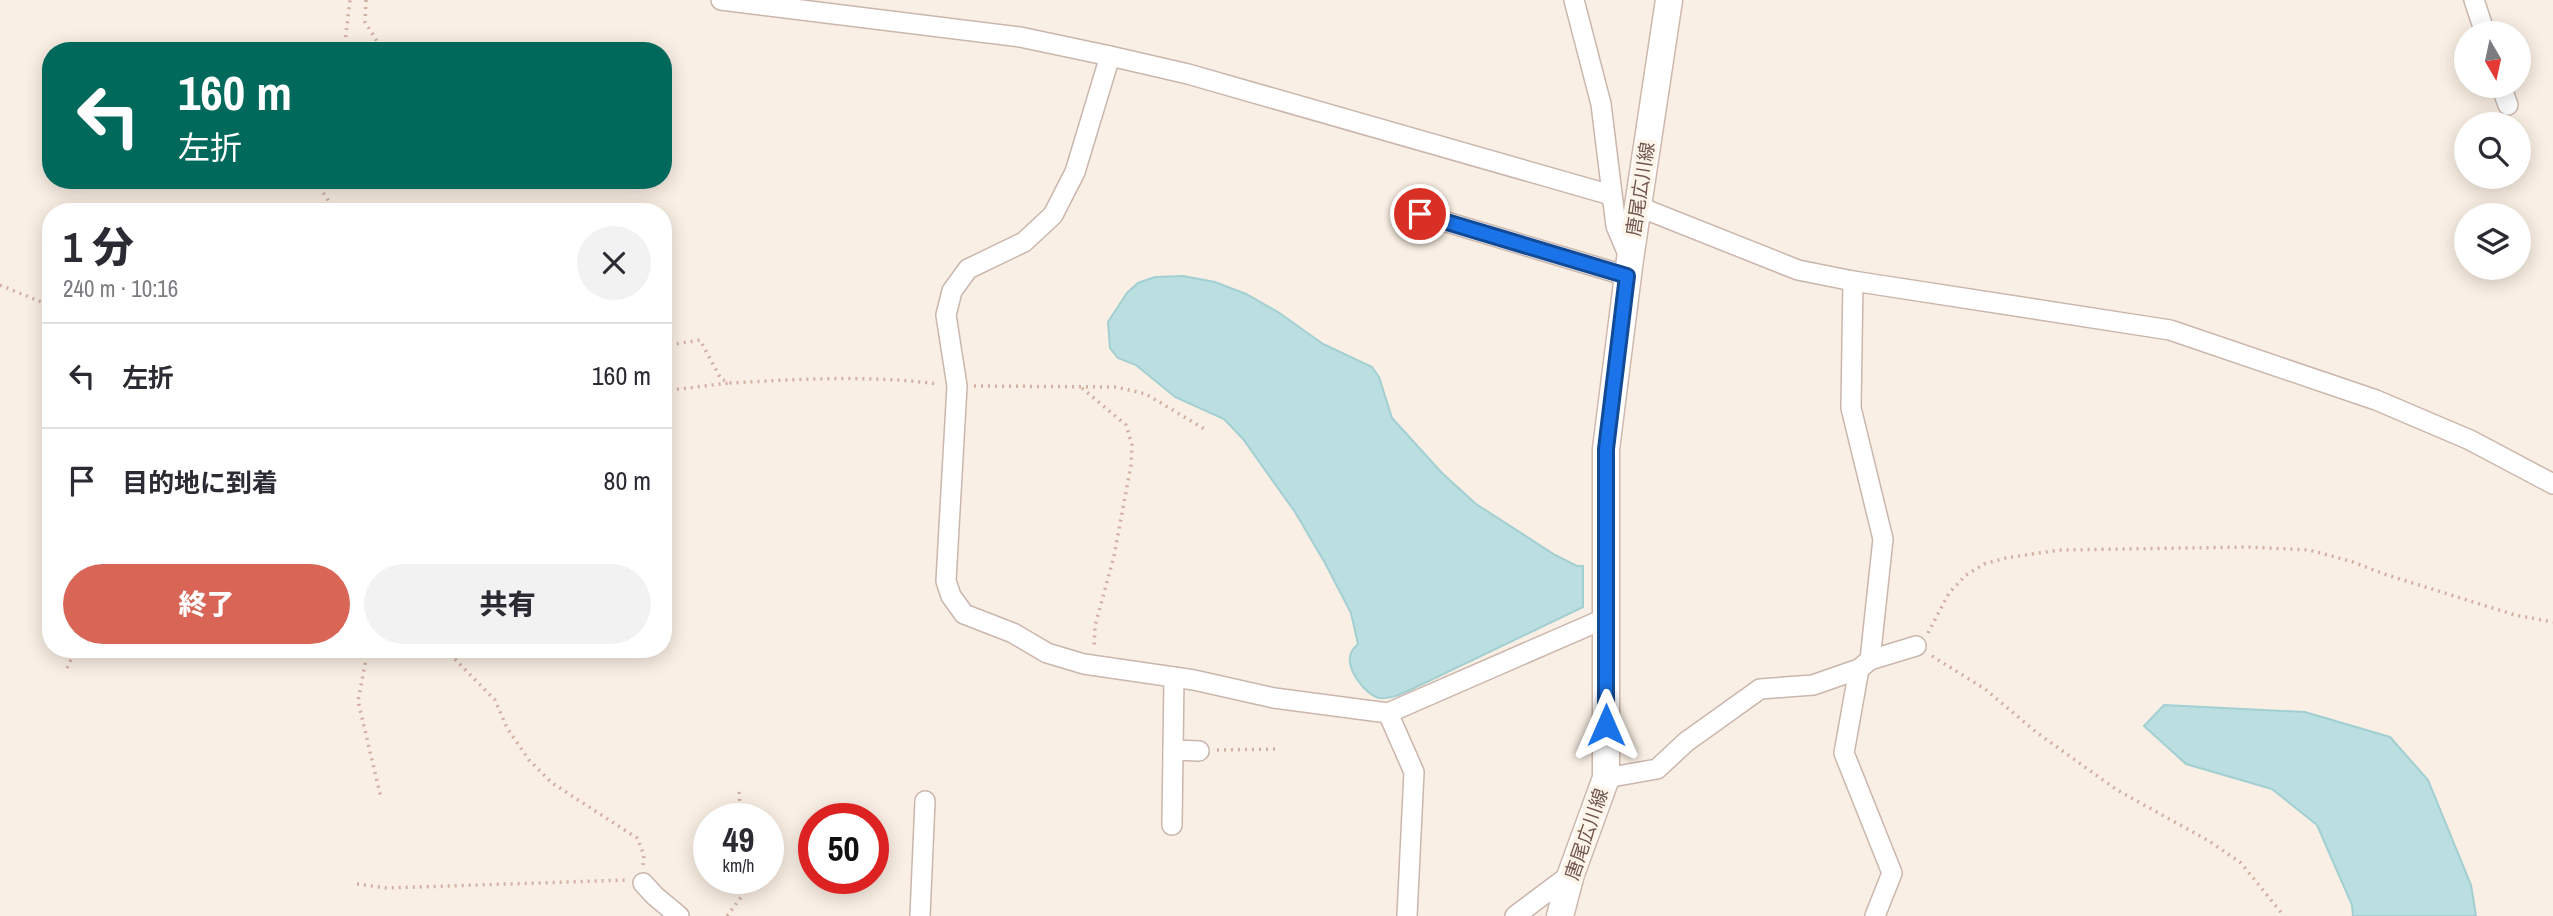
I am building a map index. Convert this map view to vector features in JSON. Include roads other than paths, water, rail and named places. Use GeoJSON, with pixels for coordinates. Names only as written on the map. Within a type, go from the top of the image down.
{"type":"FeatureCollection","features":[{"type":"Feature","properties":{"kind":"main road","name":"唐尾広川線"},"geometry":{"type":"LineString","coordinates":[[1560,916],[1571,874],[1606,778],[1606,449],[1628,267],[1670,0]]}},
{"type":"Feature","properties":{"kind":"street"},"geometry":{"type":"LineString","coordinates":[[722,0],[1020,37],[1110,56],[1202,78],[1611,195]]}},
{"type":"Feature","properties":{"kind":"street"},"geometry":{"type":"LineString","coordinates":[[1574,0],[1601,104],[1616,226],[1628,267]]}},
{"type":"Feature","properties":{"kind":"street"},"geometry":{"type":"LineString","coordinates":[[2474,0],[2481,21]]}},
{"type":"Feature","properties":{"kind":"street"},"geometry":{"type":"LineString","coordinates":[[1110,56],[1075,172],[1053,215],[1024,242],[968,270],[952,291],[946,315],[957,386],[946,580],[951,596],[964,614],[1013,633],[1047,653],[1094,665],[1174,677],[1274,698],[1388,713],[1606,618]]}},
{"type":"Feature","properties":{"kind":"street"},"geometry":{"type":"LineString","coordinates":[[2505,98],[2508,105]]}},
{"type":"Feature","properties":{"kind":"street"},"geometry":{"type":"LineString","coordinates":[[1637,206],[1798,270],[1853,281],[2170,330],[2376,400],[2470,440],[2553,484]]}},
{"type":"Feature","properties":{"kind":"street"},"geometry":{"type":"LineString","coordinates":[[1420,214],[1628,267]]}},
{"type":"Feature","properties":{"kind":"street"},"geometry":{"type":"LineString","coordinates":[[1853,281],[1851,408],[1883,539],[1865,664],[1844,753],[1892,873],[1875,916]]}},
{"type":"Feature","properties":{"kind":"street"},"geometry":{"type":"LineString","coordinates":[[1606,778],[1657,769],[1686,742],[1760,689],[1813,685],[1916,646]]}},
{"type":"Feature","properties":{"kind":"street"},"geometry":{"type":"LineString","coordinates":[[1172,825],[1174,677]]}},
{"type":"Feature","properties":{"kind":"street"},"geometry":{"type":"LineString","coordinates":[[1388,713],[1415,772],[1407,916]]}},
{"type":"Feature","properties":{"kind":"street"},"geometry":{"type":"LineString","coordinates":[[1173,750],[1199,751]]}},
{"type":"Feature","properties":{"kind":"street"},"geometry":{"type":"LineString","coordinates":[[920,916],[925,801]]}},
{"type":"Feature","properties":{"kind":"street"},"geometry":{"type":"LineString","coordinates":[[1515,916],[1571,874]]}},
{"type":"Feature","properties":{"kind":"street"},"geometry":{"type":"LineString","coordinates":[[643,883],[678,916]]}},
{"type":"Feature","properties":{"kind":"water"},"geometry":{"type":"Polygon","coordinates":[[[1183,276],[1215,282],[1246,294],[1278,312],[1323,344],[1372,367],[1379,377],[1392,418],[1442,473],[1476,504],[1555,555],[1577,566],[1583,566],[1583,607],[1401,694],[1380,698],[1369,692],[1358,681],[1351,666],[1351,653],[1358,644],[1351,613],[1295,512],[1243,439],[1224,419],[1175,397],[1136,365],[1118,358],[1110,348],[1108,322],[1127,293],[1138,283],[1155,277],[1183,276]]]}},
{"type":"Feature","properties":{"kind":"water"},"geometry":{"type":"Polygon","coordinates":[[[2164,705],[2305,712],[2390,737],[2428,780],[2471,885],[2476,916],[2353,916],[2352,905],[2317,825],[2272,789],[2186,764],[2144,726],[2164,705]]]}}]}
